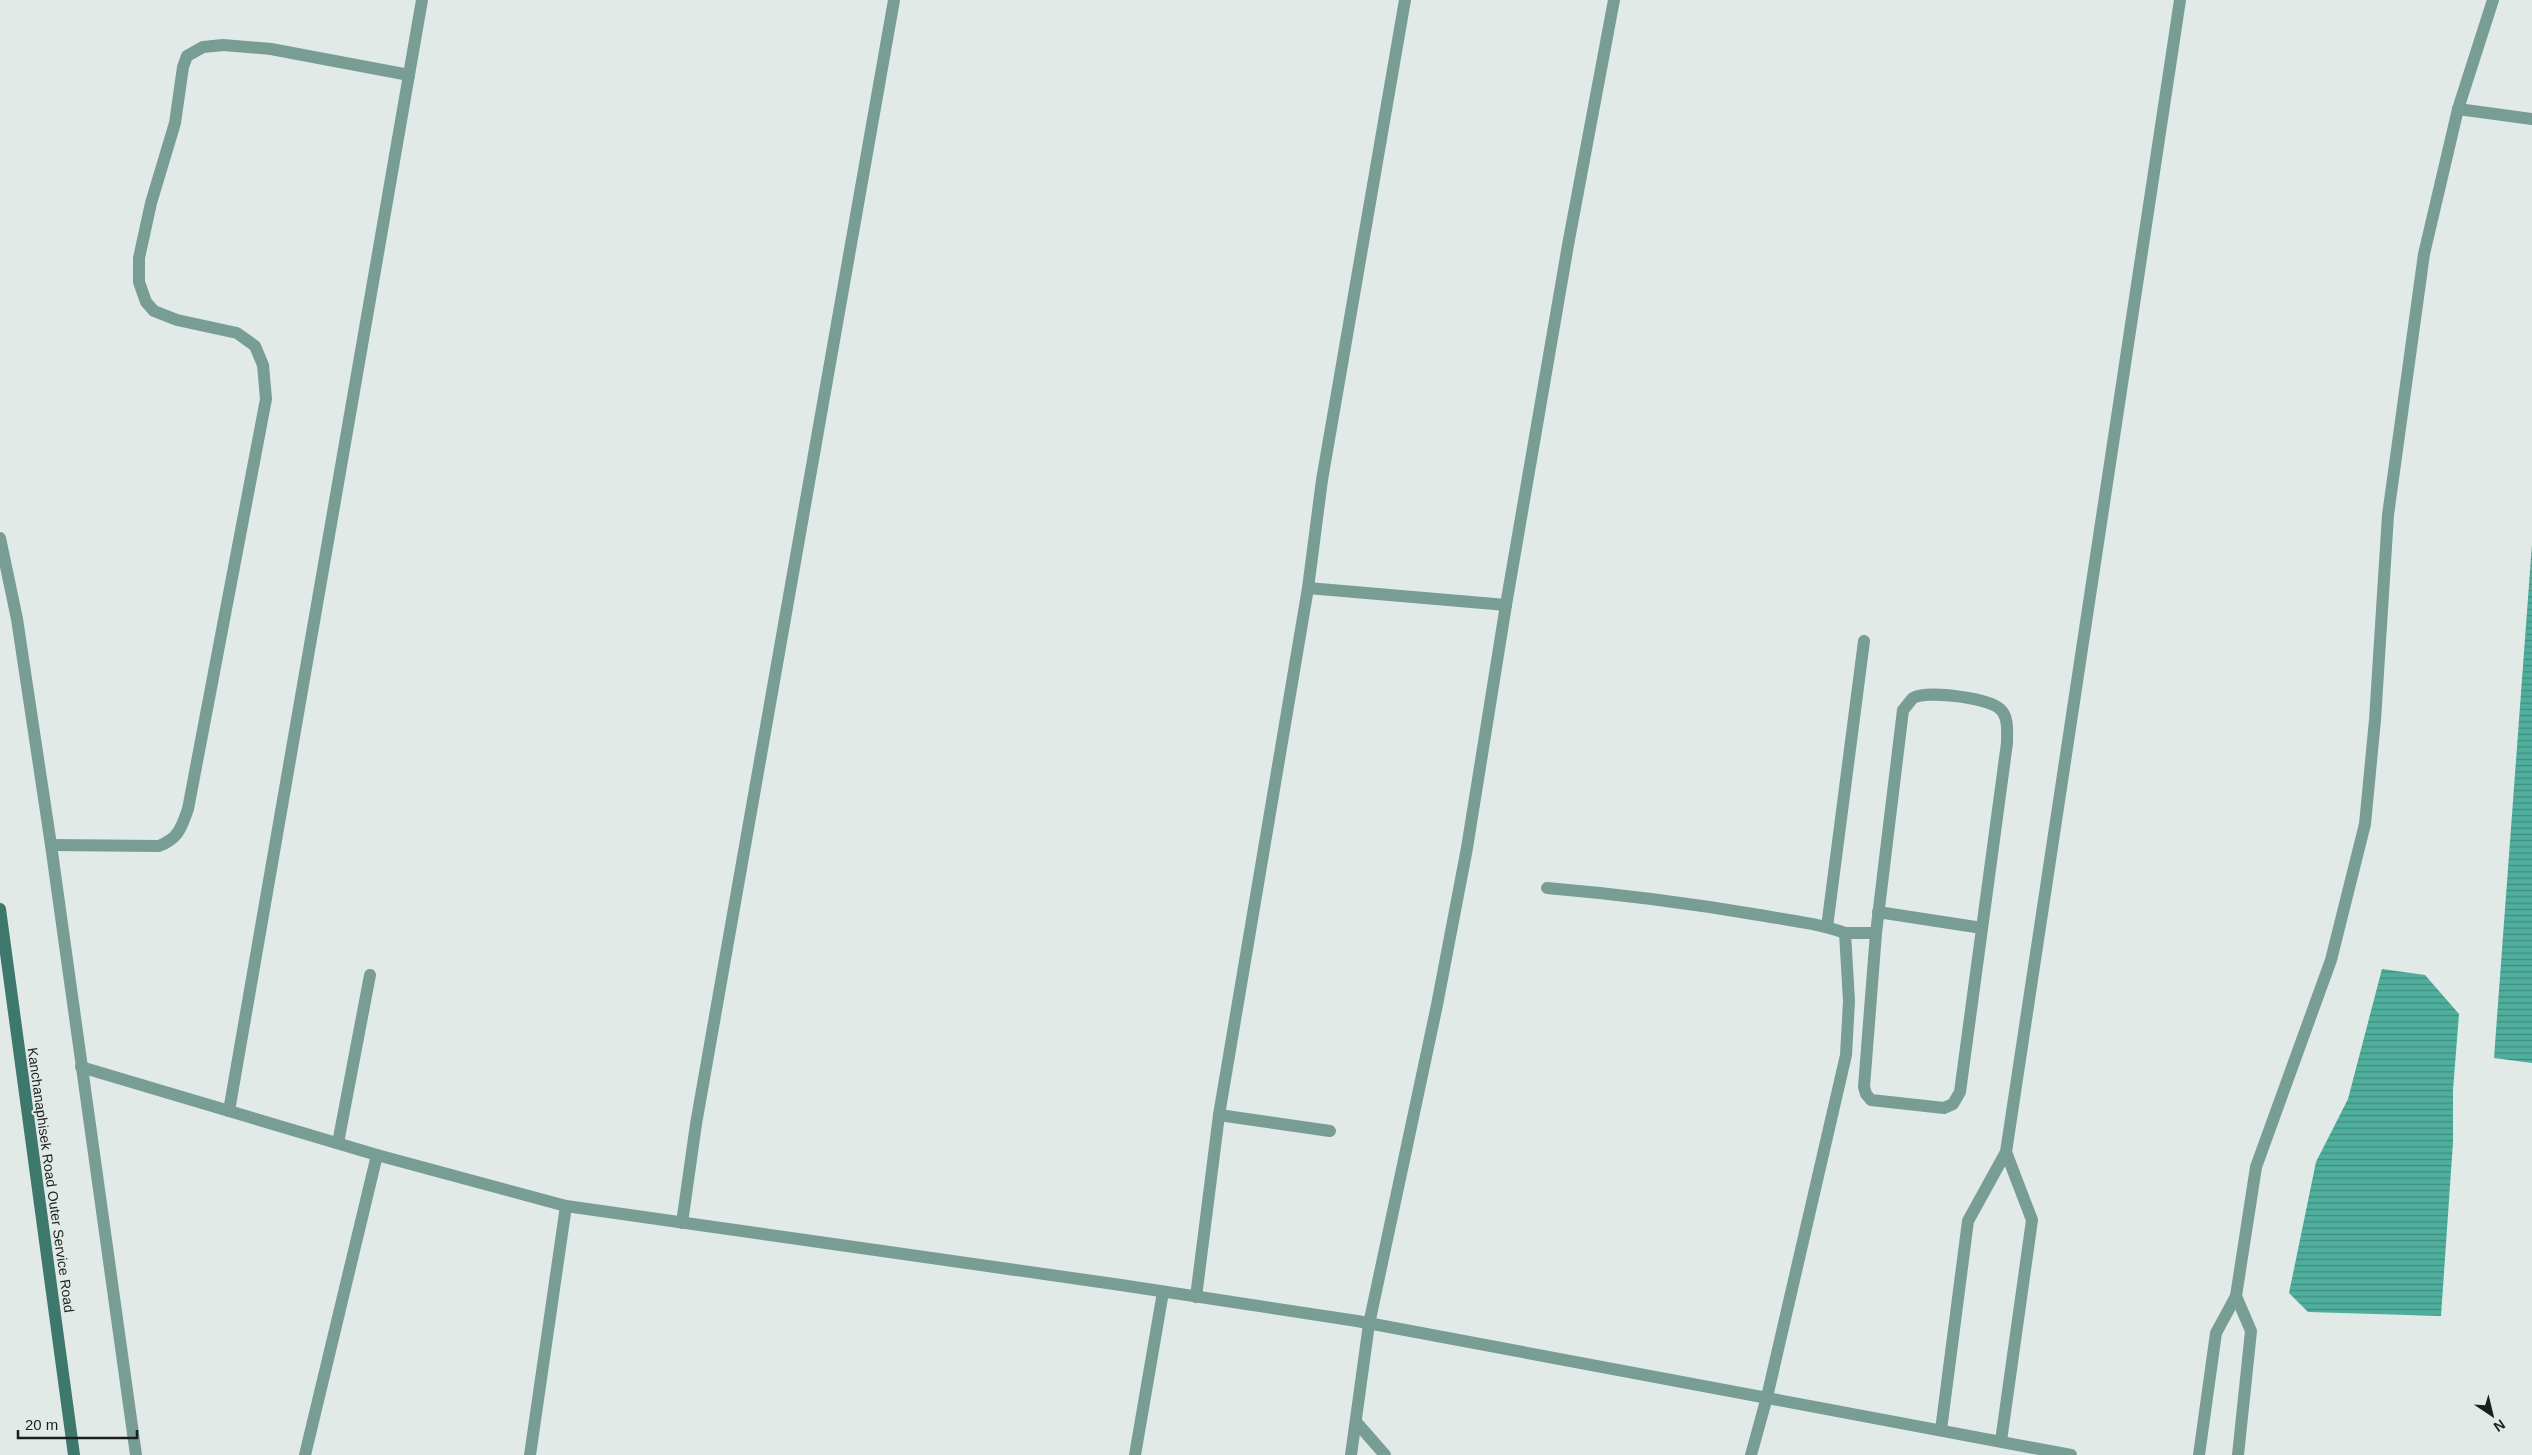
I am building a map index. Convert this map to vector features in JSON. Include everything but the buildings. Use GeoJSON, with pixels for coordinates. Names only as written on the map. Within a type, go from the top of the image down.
{"type":"FeatureCollection","features":[{"type":"Feature","properties":{"kind":"main road","name":"Kanchanaphisek Road Outer Service Road"},"geometry":{"type":"LineString","coordinates":[[0,909],[74,1455]]}},
{"type":"Feature","properties":{"kind":"street"},"geometry":{"type":"LineString","coordinates":[[229,1111],[422,0]]}},
{"type":"Feature","properties":{"kind":"street"},"geometry":{"type":"LineString","coordinates":[[682,1223],[696,1124],[894,0]]}},
{"type":"Feature","properties":{"kind":"street"},"geometry":{"type":"LineString","coordinates":[[1196,1297],[1219,1115],[1308,588],[1322,480],[1405,0]]}},
{"type":"Feature","properties":{"kind":"street"},"geometry":{"type":"LineString","coordinates":[[1351,1455],[1357,1423],[1369,1324],[1437,1005],[1467,848],[1506,605],[1568,245],[1614,0]]}},
{"type":"Feature","properties":{"kind":"street"},"geometry":{"type":"LineString","coordinates":[[1940,1430],[1968,1222],[2006,1152],[2180,0]]}},
{"type":"Feature","properties":{"kind":"street"},"geometry":{"type":"LineString","coordinates":[[2199,1455],[2216,1333],[2236,1296],[2256,1167],[2331,960],[2365,824],[2375,720],[2388,515],[2424,254],[2458,110],[2493,0]]}},
{"type":"Feature","properties":{"kind":"street"},"geometry":{"type":"LineString","coordinates":[[51,845],[160,846],[170,842],[179,834],[189,800],[266,399],[263,365],[255,346],[237,333],[177,320],[154,311],[146,302],[139,282],[139,258],[175,123],[183,67],[187,56],[203,47],[223,45],[271,49],[409,75]]}},
{"type":"Feature","properties":{"kind":"street"},"geometry":{"type":"LineString","coordinates":[[2458,110],[2532,119]]}},
{"type":"Feature","properties":{"kind":"street"},"geometry":{"type":"LineString","coordinates":[[0,538],[17,619],[51,845],[136,1455]]}},
{"type":"Feature","properties":{"kind":"street"},"geometry":{"type":"LineString","coordinates":[[1308,588],[1506,605]]}},
{"type":"Feature","properties":{"kind":"street"},"geometry":{"type":"LineString","coordinates":[[1827,927],[1864,641]]}},
{"type":"Feature","properties":{"kind":"street"},"geometry":{"type":"LineString","coordinates":[[1933,694],[1990,701],[2002,710],[2006,721],[2007,743],[1960,1092],[1953,1104],[1944,1108],[1871,1100],[1866,1094],[1864,1087],[1878,912],[1903,710],[1914,698],[1933,694]]}},
{"type":"Feature","properties":{"kind":"street"},"geometry":{"type":"LineString","coordinates":[[1547,888],[1628,896],[1827,927],[1845,933],[1876,933]]}},
{"type":"Feature","properties":{"kind":"street"},"geometry":{"type":"LineString","coordinates":[[1878,912],[1982,928]]}},
{"type":"Feature","properties":{"kind":"street"},"geometry":{"type":"LineString","coordinates":[[1752,1455],[1846,1055],[1849,1001],[1845,933]]}},
{"type":"Feature","properties":{"kind":"street"},"geometry":{"type":"LineString","coordinates":[[338,1143],[370,975]]}},
{"type":"Feature","properties":{"kind":"street"},"geometry":{"type":"LineString","coordinates":[[81,1067],[377,1155],[566,1206],[1163,1292],[1369,1324],[2001,1441],[2049,1453],[2071,1455]]}},
{"type":"Feature","properties":{"kind":"street"},"geometry":{"type":"LineString","coordinates":[[1219,1115],[1330,1131]]}},
{"type":"Feature","properties":{"kind":"street"},"geometry":{"type":"LineString","coordinates":[[2001,1441],[2032,1220],[2006,1152]]}},
{"type":"Feature","properties":{"kind":"street"},"geometry":{"type":"LineString","coordinates":[[305,1455],[377,1155]]}},
{"type":"Feature","properties":{"kind":"street"},"geometry":{"type":"LineString","coordinates":[[530,1455],[566,1206]]}},
{"type":"Feature","properties":{"kind":"street"},"geometry":{"type":"LineString","coordinates":[[1135,1455],[1163,1292]]}},
{"type":"Feature","properties":{"kind":"street"},"geometry":{"type":"LineString","coordinates":[[2236,1296],[2251,1331],[2238,1455]]}},
{"type":"Feature","properties":{"kind":"street"},"geometry":{"type":"LineString","coordinates":[[1357,1423],[1385,1455]]}},
{"type":"Feature","properties":{"kind":"shaded area"},"geometry":{"type":"Polygon","coordinates":[[[2532,544],[2532,1063],[2494,1058],[2532,544]]]}},
{"type":"Feature","properties":{"kind":"shaded area"},"geometry":{"type":"Polygon","coordinates":[[[2382,969],[2425,975],[2459,1014],[2453,1090],[2453,1142],[2441,1316],[2308,1312],[2289,1293],[2316,1162],[2348,1099],[2382,969]]]}}]}
